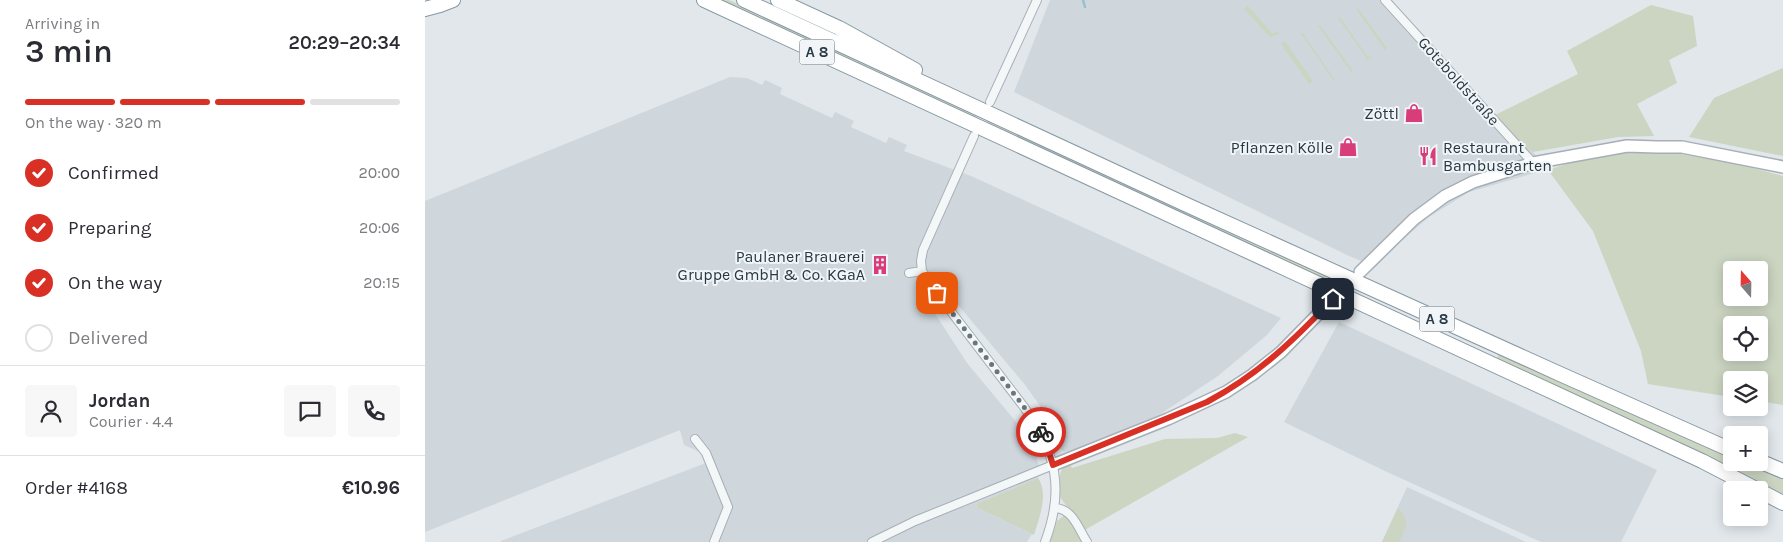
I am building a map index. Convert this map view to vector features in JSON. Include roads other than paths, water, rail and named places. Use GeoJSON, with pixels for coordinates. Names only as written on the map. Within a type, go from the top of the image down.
{"type":"FeatureCollection","features":[{"type":"Feature","properties":{"kind":"highway"},"geometry":{"type":"LineString","coordinates":[[425,9],[440,6],[453,0]]}},
{"type":"Feature","properties":{"kind":"highway","name":"A 8"},"geometry":{"type":"LineString","coordinates":[[704,0],[1651,437],[1783,503]]}},
{"type":"Feature","properties":{"kind":"highway","name":"A 8"},"geometry":{"type":"LineString","coordinates":[[744,0],[1496,345],[1723,446]]}},
{"type":"Feature","properties":{"kind":"highway"},"geometry":{"type":"LineString","coordinates":[[777,0],[876,48],[934,81],[943,92]]}},
{"type":"Feature","properties":{"kind":"highway"},"geometry":{"type":"LineString","coordinates":[[1768,465],[1783,471]]}},
{"type":"Feature","properties":{"kind":"street"},"geometry":{"type":"LineString","coordinates":[[990,102],[1037,0]]}},
{"type":"Feature","properties":{"kind":"street","name":"Goteboldstraße"},"geometry":{"type":"LineString","coordinates":[[1385,0],[1533,163]]}},
{"type":"Feature","properties":{"kind":"street"},"geometry":{"type":"LineString","coordinates":[[974,136],[927,240],[921,261],[922,271],[1038,426],[1046,443],[1053,465],[1056,492],[1055,508],[1045,542]]}},
{"type":"Feature","properties":{"kind":"street"},"geometry":{"type":"LineString","coordinates":[[1360,272],[1414,219],[1445,196],[1473,182],[1533,163],[1627,146],[1691,149],[1783,167]]}},
{"type":"Feature","properties":{"kind":"street"},"geometry":{"type":"LineString","coordinates":[[909,273],[922,271]]}},
{"type":"Feature","properties":{"kind":"street"},"geometry":{"type":"LineString","coordinates":[[871,542],[915,521],[1168,419],[1226,392],[1252,375],[1281,352],[1333,299]]}},
{"type":"Feature","properties":{"kind":"street"},"geometry":{"type":"LineString","coordinates":[[695,438],[707,453],[728,507],[714,542]]}},
{"type":"Feature","properties":{"kind":"street"},"geometry":{"type":"LineString","coordinates":[[1055,508],[1061,508],[1071,515],[1087,542]]}},
{"type":"Feature","properties":{"kind":"waterway"},"geometry":{"type":"LineString","coordinates":[[1083,0],[1085,7]]}},
{"type":"Feature","properties":{"kind":"place","name":"Zöttl"},"geometry":{"type":"Point","coordinates":[1414,113]}},
{"type":"Feature","properties":{"kind":"place","name":"Pflanzen Kölle"},"geometry":{"type":"Point","coordinates":[1348,147]}},
{"type":"Feature","properties":{"kind":"place","name":"Restaurant Bambusgarten"},"geometry":{"type":"Point","coordinates":[1428,156]}},
{"type":"Feature","properties":{"kind":"place","name":"Paulaner Brauerei Gruppe GmbH & Co. KGaA"},"geometry":{"type":"Point","coordinates":[880,265]}}]}
